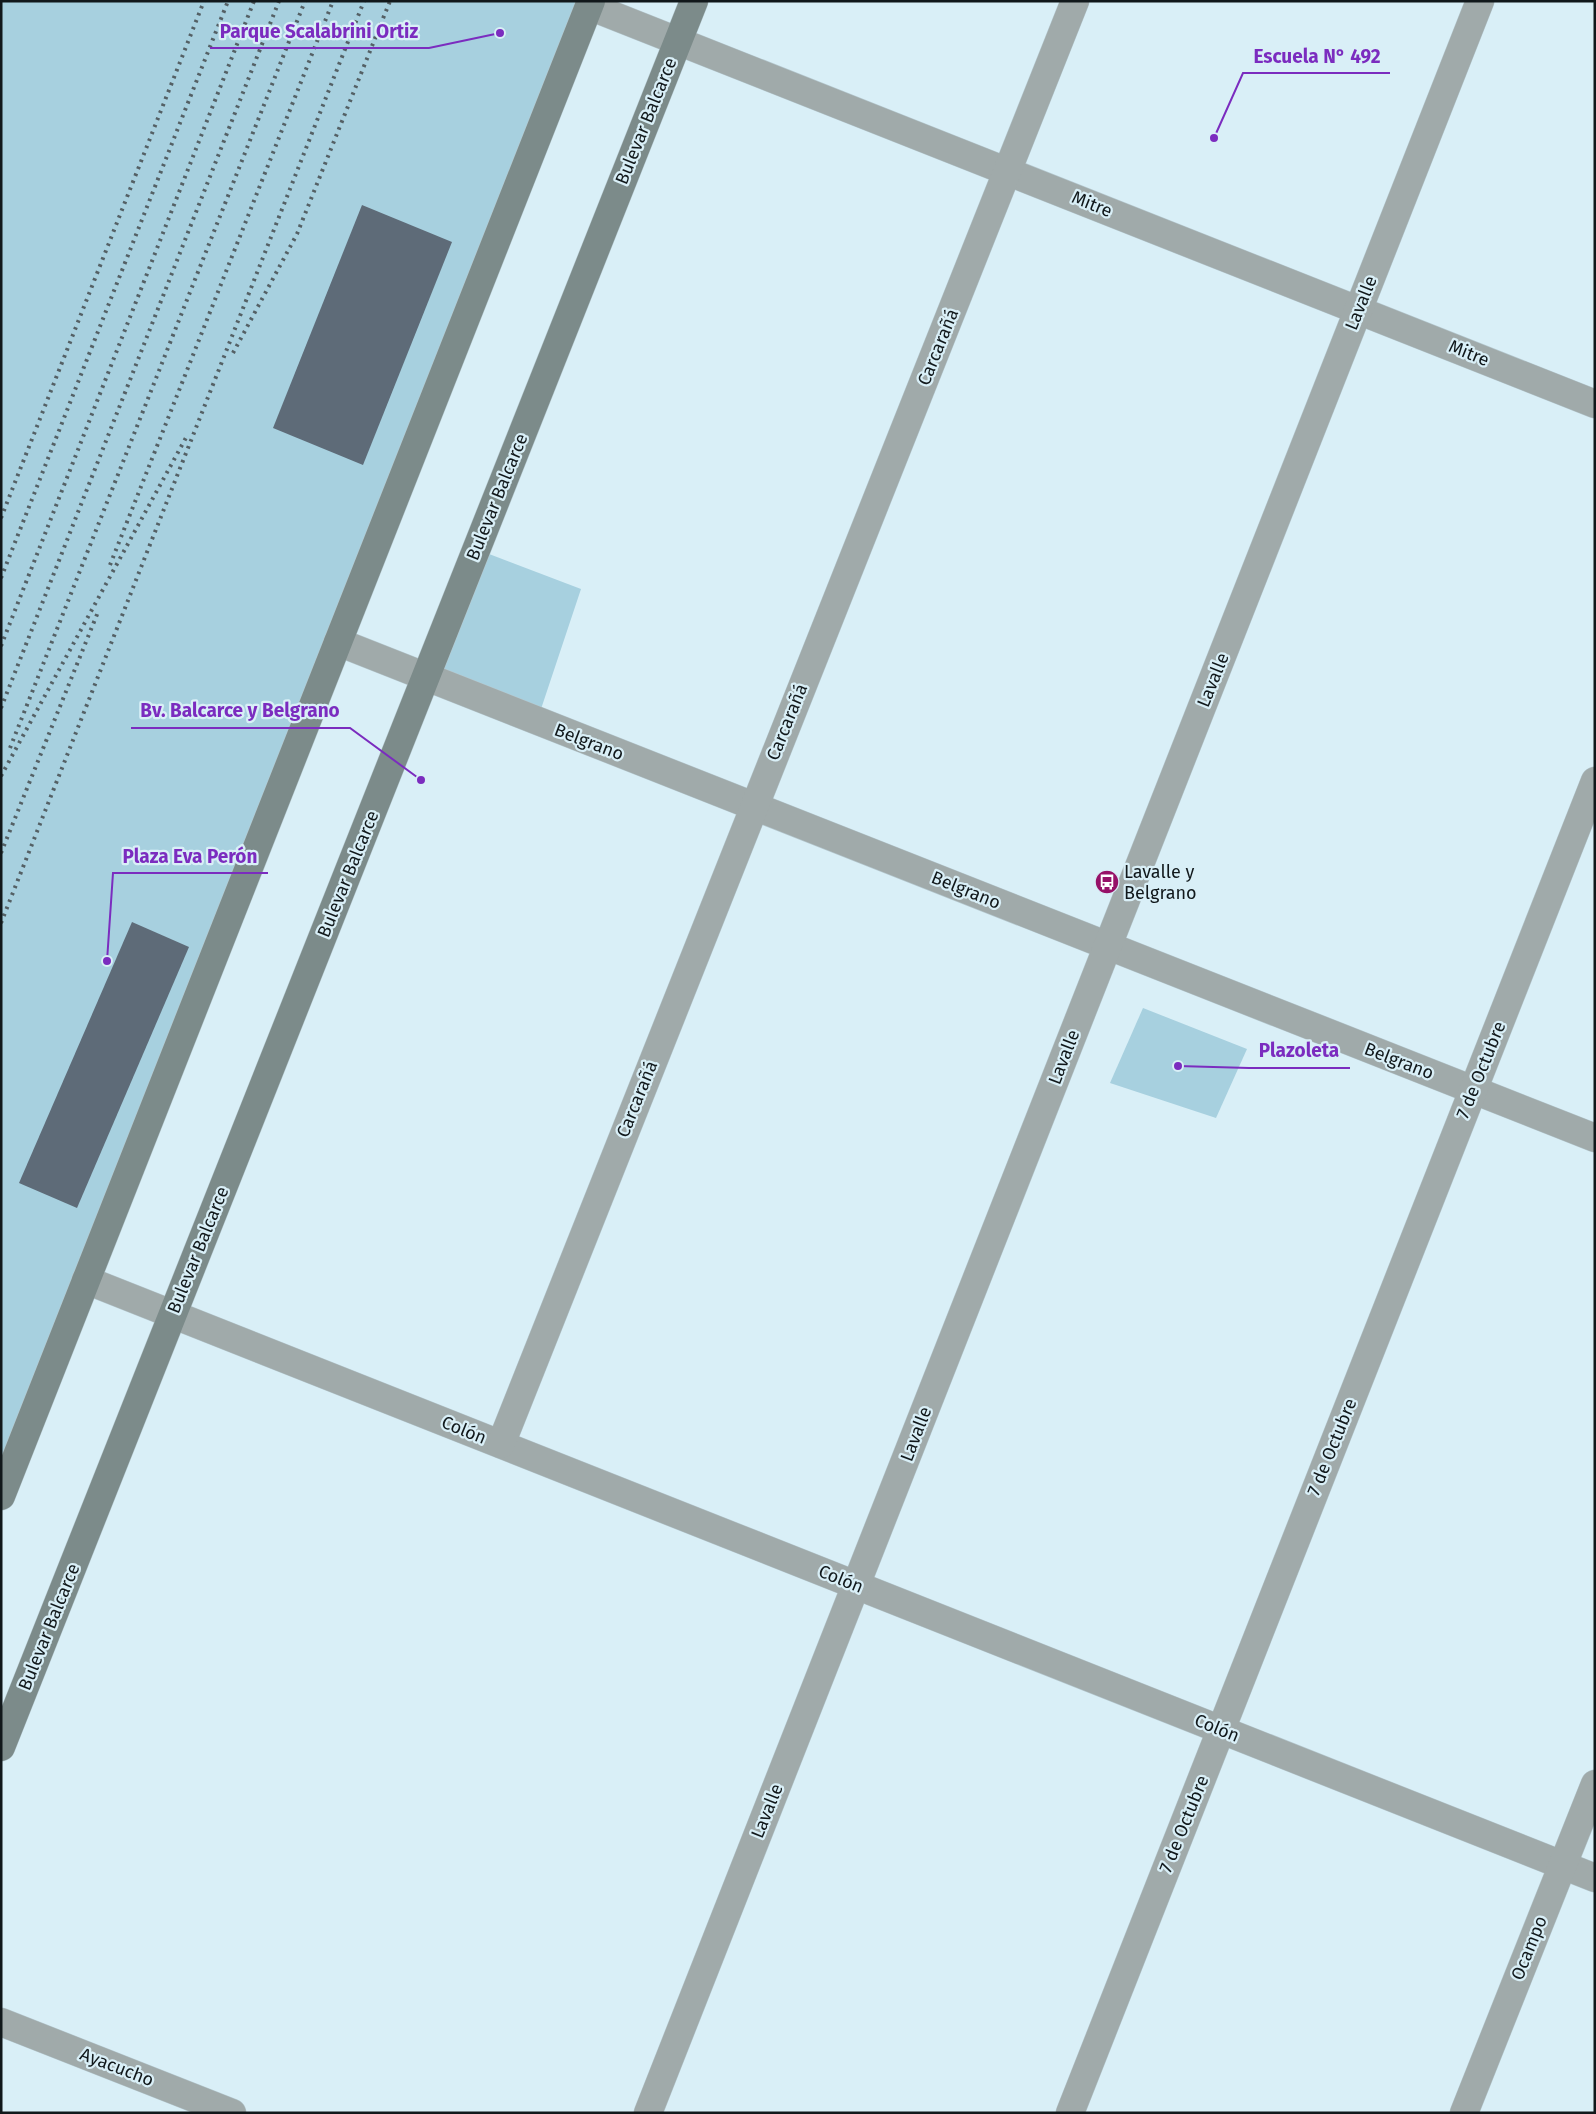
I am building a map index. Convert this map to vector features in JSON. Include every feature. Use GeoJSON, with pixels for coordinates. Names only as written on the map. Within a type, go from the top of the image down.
{"type":"FeatureCollection","features":[{"type":"Feature","properties":{"kind":"main road","name":"Bulevar Balcarce"},"geometry":{"type":"LineString","coordinates":[[1,1746],[694,1]]}},
{"type":"Feature","properties":{"kind":"main road"},"geometry":{"type":"LineString","coordinates":[[1,1496],[590,4]]}},
{"type":"Feature","properties":{"kind":"street","name":"Carcarañá"},"geometry":{"type":"LineString","coordinates":[[500,1444],[1075,1]]}},
{"type":"Feature","properties":{"kind":"street","name":"Lavalle"},"geometry":{"type":"LineString","coordinates":[[648,2113],[1480,1]]}},
{"type":"Feature","properties":{"kind":"street","name":"Mitre"},"geometry":{"type":"LineString","coordinates":[[590,4],[1595,404]]}},
{"type":"Feature","properties":{"kind":"street","name":"Belgrano"},"geometry":{"type":"LineString","coordinates":[[338,642],[1595,1138]]}},
{"type":"Feature","properties":{"kind":"street","name":"7 de Octubre"},"geometry":{"type":"LineString","coordinates":[[1070,2113],[1595,781]]}},
{"type":"Feature","properties":{"kind":"street","name":"Colón"},"geometry":{"type":"LineString","coordinates":[[86,1280],[1595,1878]]}},
{"type":"Feature","properties":{"kind":"street","name":"Ocampo"},"geometry":{"type":"LineString","coordinates":[[1464,2113],[1595,1784]]}},
{"type":"Feature","properties":{"kind":"street","name":"Ayacucho"},"geometry":{"type":"LineString","coordinates":[[1,2022],[232,2113]]}},
{"type":"Feature","properties":{"kind":"shaded area"},"geometry":{"type":"Polygon","coordinates":[[[1,1],[591,1],[1,1496],[1,1]]]}},
{"type":"Feature","properties":{"kind":"shaded area"},"geometry":{"type":"Polygon","coordinates":[[[476,549],[581,589],[537,721],[425,677],[476,549]]]}},
{"type":"Feature","properties":{"kind":"shaded area"},"geometry":{"type":"Polygon","coordinates":[[[1143,1008],[1247,1049],[1216,1118],[1110,1083],[1143,1008]]]}},
{"type":"Feature","properties":{"kind":"building"},"geometry":{"type":"Polygon","coordinates":[[[362,205],[452,242],[363,465],[273,428],[362,205]]]}},
{"type":"Feature","properties":{"kind":"building"},"geometry":{"type":"Polygon","coordinates":[[[132,922],[189,947],[77,1208],[19,1183],[132,922]]]}},
{"type":"Feature","properties":{"kind":"railway"},"geometry":{"type":"LineString","coordinates":[[1,518],[204,1]]}},
{"type":"Feature","properties":{"kind":"railway"},"geometry":{"type":"LineString","coordinates":[[1,578],[228,1]]}},
{"type":"Feature","properties":{"kind":"railway"},"geometry":{"type":"LineString","coordinates":[[1,646],[254,1]]}},
{"type":"Feature","properties":{"kind":"railway"},"geometry":{"type":"LineString","coordinates":[[1,708],[279,1]]}},
{"type":"Feature","properties":{"kind":"railway"},"geometry":{"type":"LineString","coordinates":[[10,748],[305,1]]}},
{"type":"Feature","properties":{"kind":"railway"},"geometry":{"type":"LineString","coordinates":[[110,565],[333,1]]}},
{"type":"Feature","properties":{"kind":"railway"},"geometry":{"type":"LineString","coordinates":[[1,923],[364,1]]}},
{"type":"Feature","properties":{"kind":"railway"},"geometry":{"type":"LineString","coordinates":[[233,353],[297,234],[390,1]]}},
{"type":"Feature","properties":{"kind":"railway"},"geometry":{"type":"LineString","coordinates":[[1,776],[188,434]]}},
{"type":"Feature","properties":{"kind":"railway"},"geometry":{"type":"LineString","coordinates":[[1,853],[98,612]]}},
{"type":"Feature","properties":{"kind":"place","name":"Parque Scalabrini Ortiz"},"geometry":{"type":"Point","coordinates":[500,33]}},
{"type":"Feature","properties":{"kind":"place","name":"Escuela N° 492"},"geometry":{"type":"Point","coordinates":[1214,138]}},
{"type":"Feature","properties":{"kind":"place","name":"Bv. Balcarce y Belgrano"},"geometry":{"type":"Point","coordinates":[421,780]}},
{"type":"Feature","properties":{"kind":"place","name":"Lavalle y Belgrano"},"geometry":{"type":"Point","coordinates":[1107,882]}},
{"type":"Feature","properties":{"kind":"place","name":"Plaza Eva Perón"},"geometry":{"type":"Point","coordinates":[107,961]}},
{"type":"Feature","properties":{"kind":"place","name":"Plazoleta"},"geometry":{"type":"Point","coordinates":[1178,1066]}}]}
